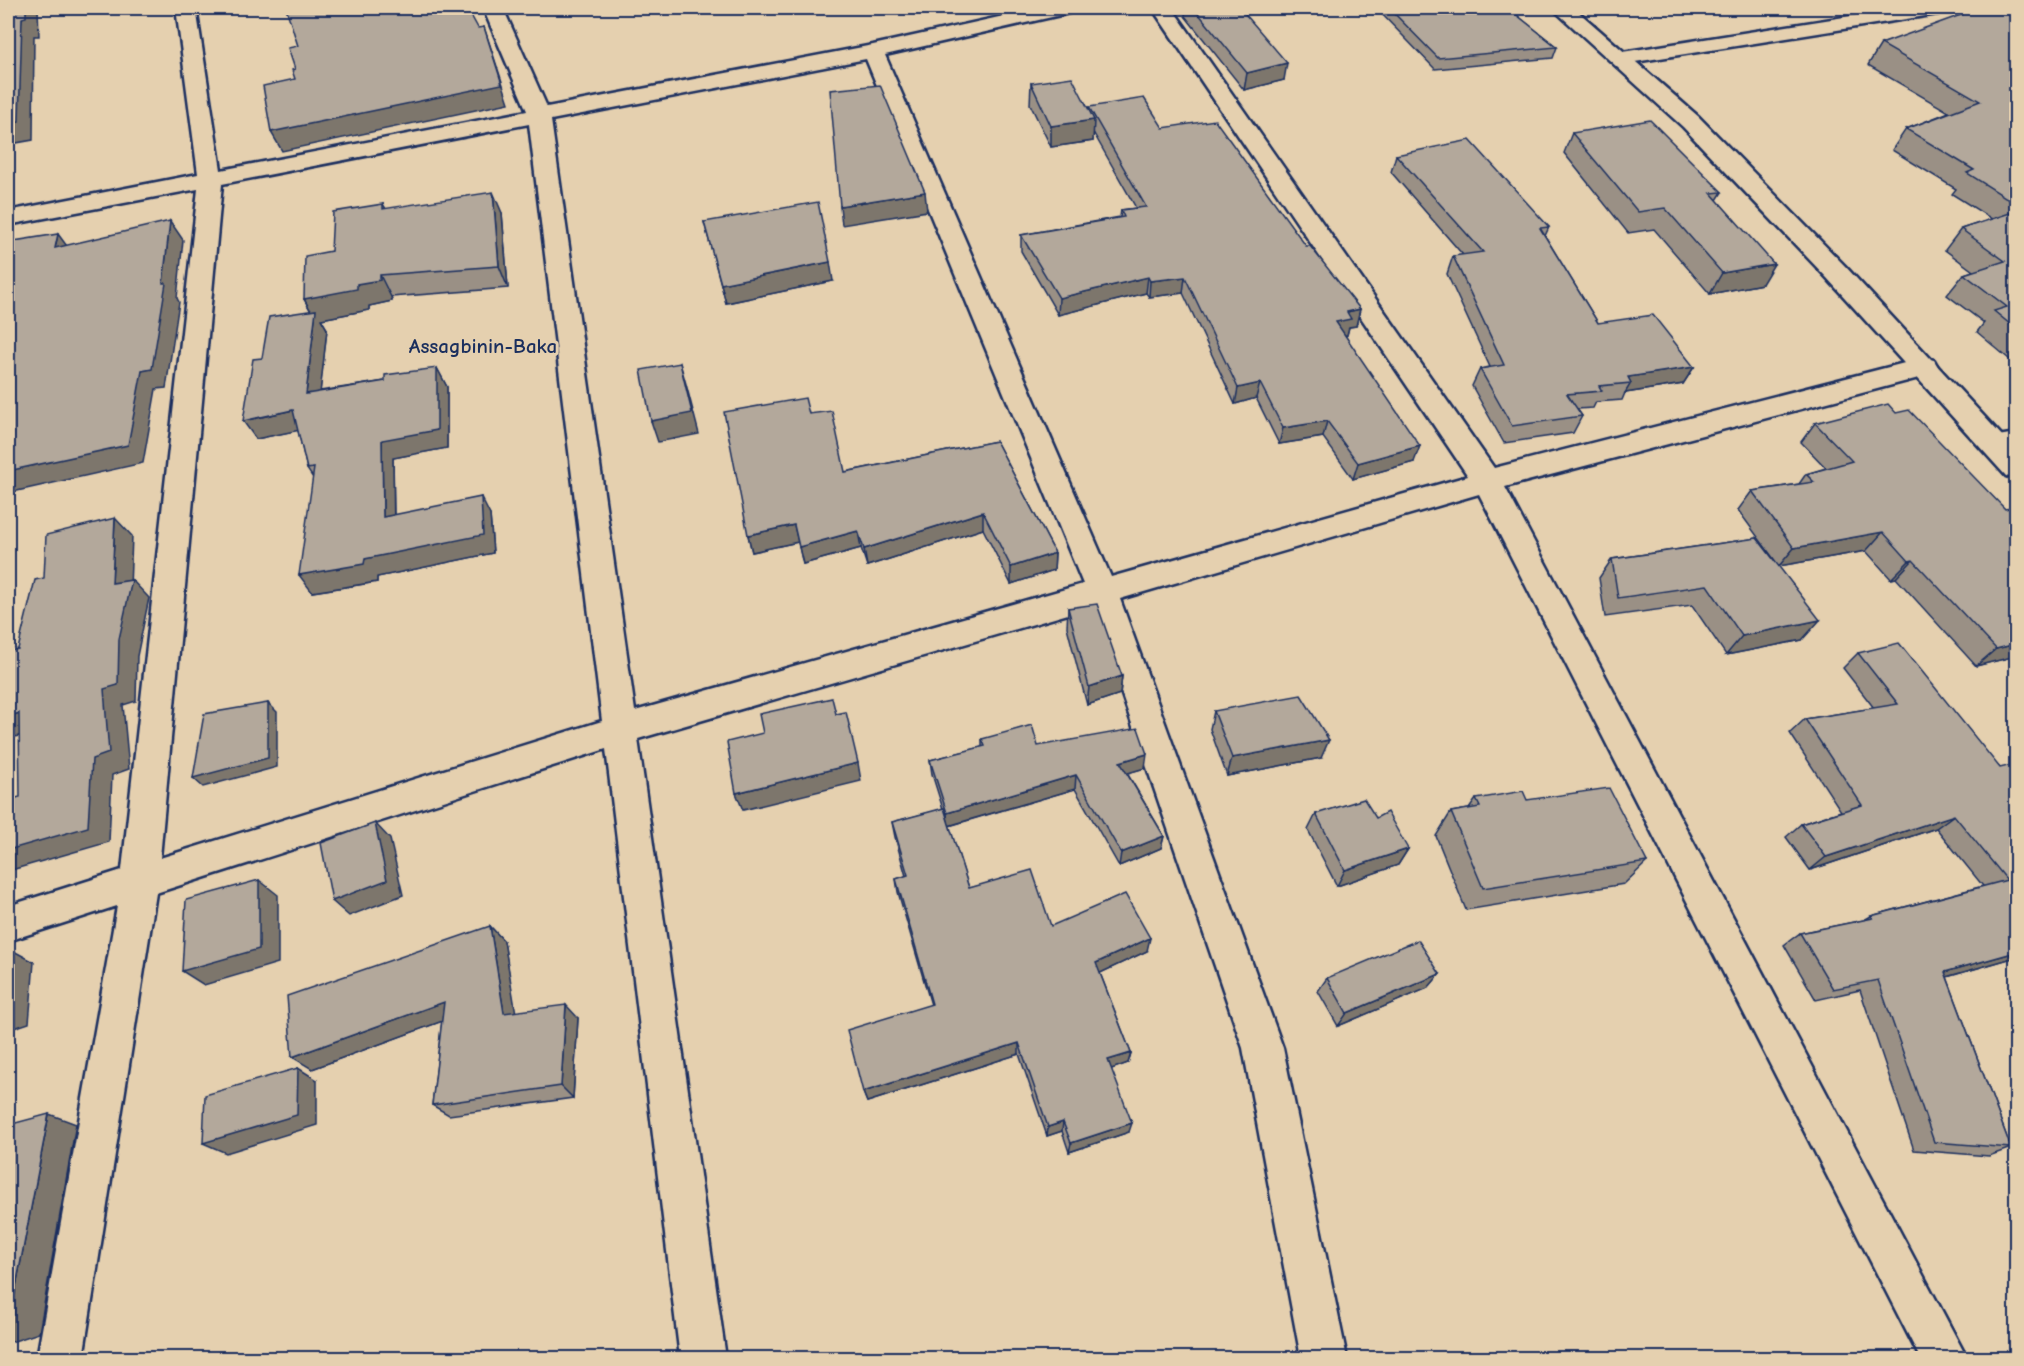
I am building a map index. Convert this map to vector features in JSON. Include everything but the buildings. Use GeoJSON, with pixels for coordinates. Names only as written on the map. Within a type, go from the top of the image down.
{"type":"FeatureCollection","features":[{"type":"Feature","properties":{"kind":"street"},"geometry":{"type":"LineString","coordinates":[[60,1359],[140,883],[211,180],[186,8]]}},
{"type":"Feature","properties":{"kind":"street"},"geometry":{"type":"LineString","coordinates":[[493,8],[539,114],[703,1359]]}},
{"type":"Feature","properties":{"kind":"street"},"geometry":{"type":"LineString","coordinates":[[8,218],[873,51],[1065,8]]}},
{"type":"Feature","properties":{"kind":"street"},"geometry":{"type":"LineString","coordinates":[[1162,8],[1487,481],[1944,1359]]}},
{"type":"Feature","properties":{"kind":"street"},"geometry":{"type":"LineString","coordinates":[[1562,8],[1622,58],[1691,122],[1924,367],[2006,444],[2016,469]]}},
{"type":"Feature","properties":{"kind":"street"},"geometry":{"type":"LineString","coordinates":[[1622,58],[1938,8]]}},
{"type":"Feature","properties":{"kind":"street"},"geometry":{"type":"LineString","coordinates":[[873,51],[1103,594],[1263,1048],[1324,1359]]}},
{"type":"Feature","properties":{"kind":"street"},"geometry":{"type":"LineString","coordinates":[[8,923],[620,730],[1103,594],[1487,481],[1924,367]]}},
{"type":"Feature","properties":{"kind":"district","name":"Assagbinin-Baka"},"geometry":{"type":"Point","coordinates":[483,346]}}]}
